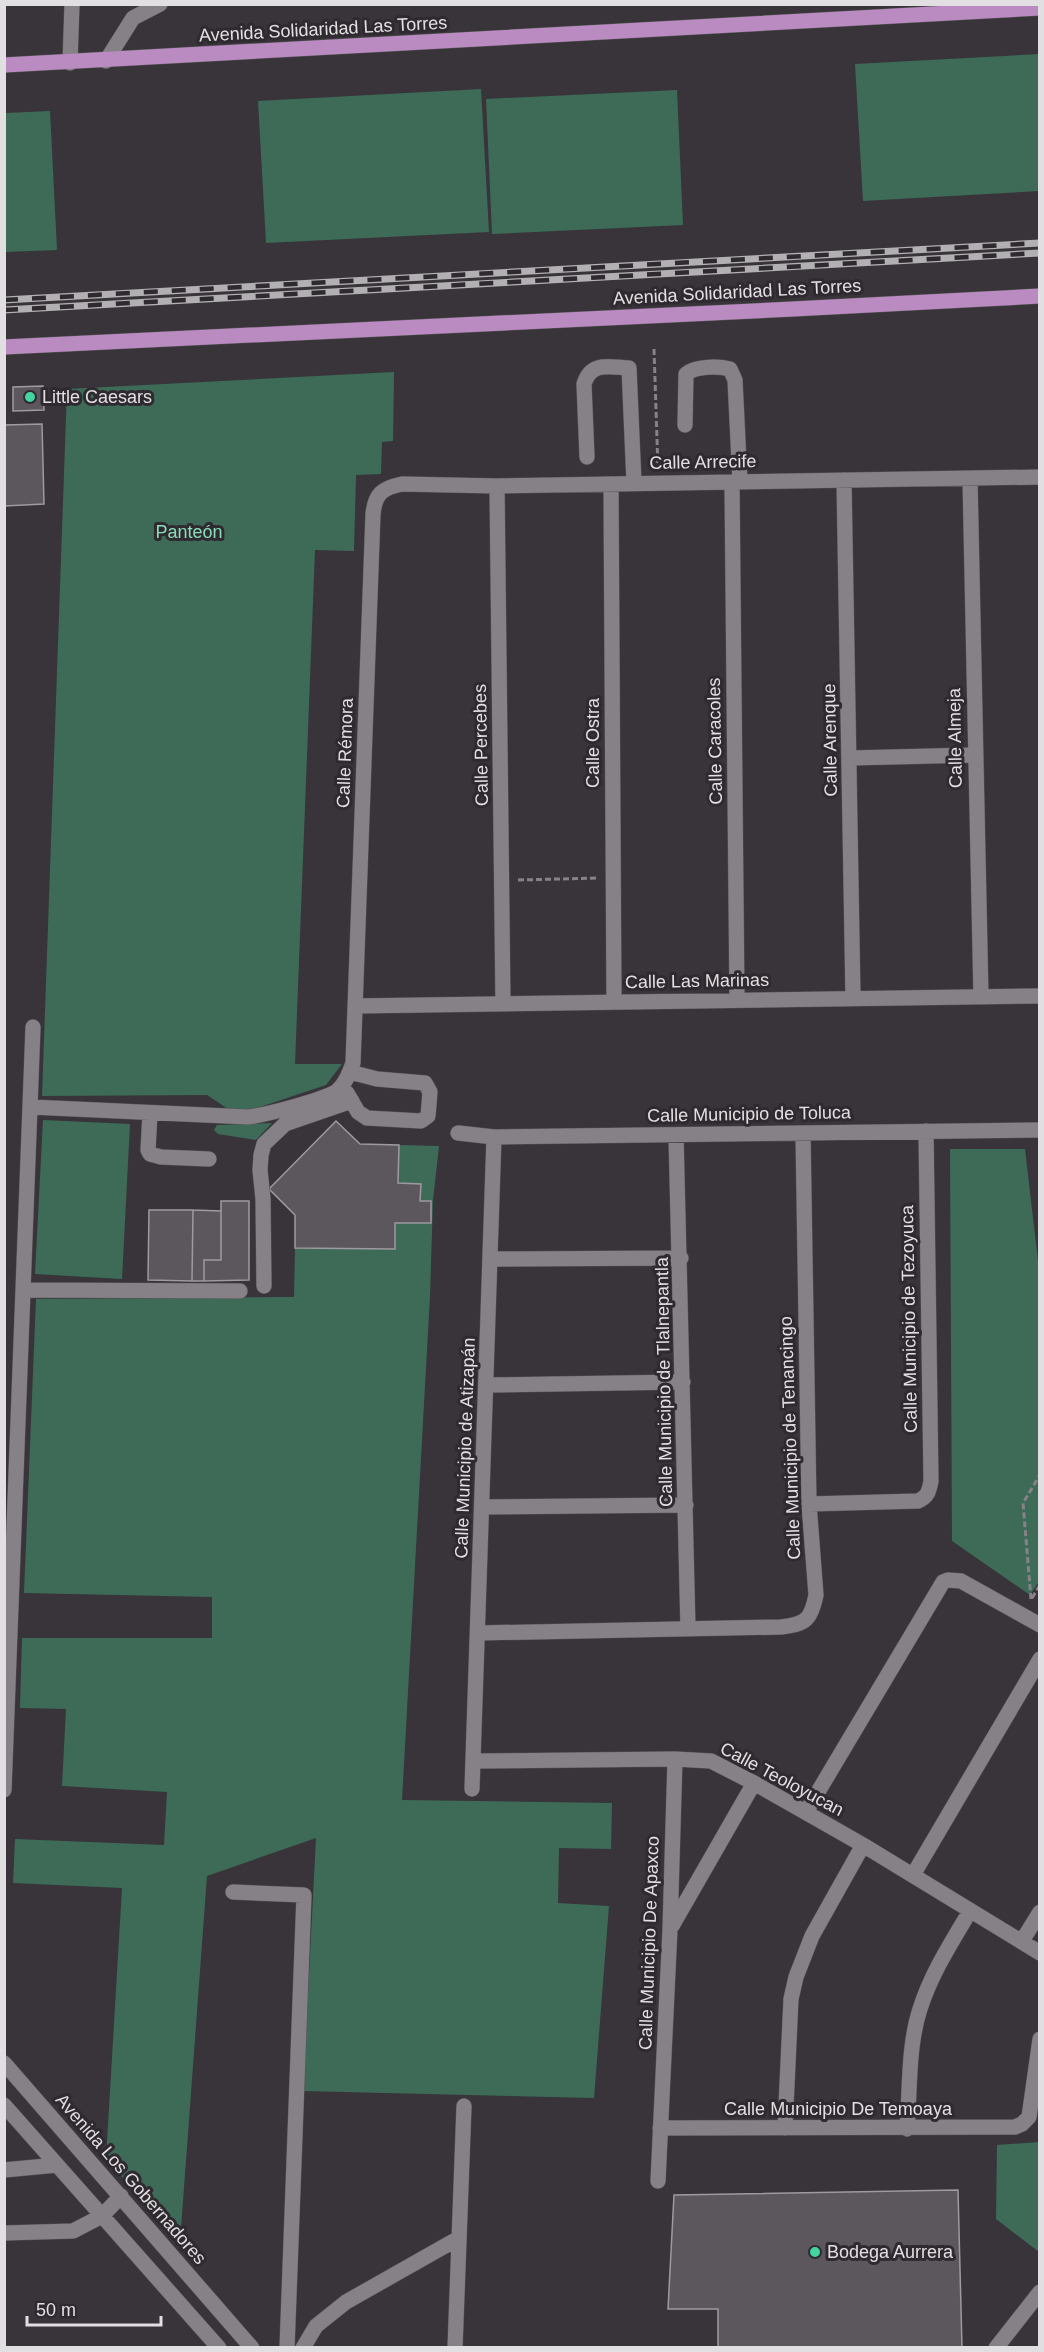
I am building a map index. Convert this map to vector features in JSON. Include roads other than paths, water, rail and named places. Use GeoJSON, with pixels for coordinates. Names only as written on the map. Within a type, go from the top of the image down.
{"type":"FeatureCollection","features":[{"type":"Feature","properties":{"kind":"main road","name":"Avenida Solidaridad Las Torres"},"geometry":{"type":"LineString","coordinates":[[4,65],[106,61],[879,10],[1040,8]]}},
{"type":"Feature","properties":{"kind":"main road"},"geometry":{"type":"LineString","coordinates":[[1024,9],[1040,14]]}},
{"type":"Feature","properties":{"kind":"main road"},"geometry":{"type":"LineString","coordinates":[[1010,297],[1040,286]]}},
{"type":"Feature","properties":{"kind":"main road","name":"Avenida Solidaridad Las Torres"},"geometry":{"type":"LineString","coordinates":[[4,347],[1040,296]]}},
{"type":"Feature","properties":{"kind":"street"},"geometry":{"type":"LineString","coordinates":[[70,63],[72,4]]}},
{"type":"Feature","properties":{"kind":"street"},"geometry":{"type":"LineString","coordinates":[[106,61],[134,18],[160,4]]}},
{"type":"Feature","properties":{"kind":"street"},"geometry":{"type":"LineString","coordinates":[[587,457],[584,384],[587,375],[597,367],[629,368],[634,483]]}},
{"type":"Feature","properties":{"kind":"street","name":"Calle Caracoles"},"geometry":{"type":"LineString","coordinates":[[685,425],[686,374],[690,370],[730,369],[735,380],[737,1000]]}},
{"type":"Feature","properties":{"kind":"street","name":"Calle Arrecife"},"geometry":{"type":"LineString","coordinates":[[374,501],[380,492],[388,487],[402,484],[497,486],[1040,477]]}},
{"type":"Feature","properties":{"kind":"street","name":"Calle Almeja"},"geometry":{"type":"LineString","coordinates":[[970,478],[974,755],[981,997]]}},
{"type":"Feature","properties":{"kind":"street","name":"Calle Arenque"},"geometry":{"type":"LineString","coordinates":[[844,480],[853,998]]}},
{"type":"Feature","properties":{"kind":"street","name":"Calle Ostra"},"geometry":{"type":"LineString","coordinates":[[611,484],[614,1002]]}},
{"type":"Feature","properties":{"kind":"street","name":"Calle Percebes"},"geometry":{"type":"LineString","coordinates":[[497,486],[503,1004]]}},
{"type":"Feature","properties":{"kind":"street","name":"Calle Rémora"},"geometry":{"type":"LineString","coordinates":[[346,1078],[353,1063],[374,501]]}},
{"type":"Feature","properties":{"kind":"street"},"geometry":{"type":"LineString","coordinates":[[850,758],[974,755]]}},
{"type":"Feature","properties":{"kind":"street","name":"Calle Las Marinas"},"geometry":{"type":"LineString","coordinates":[[355,1006],[1040,996]]}},
{"type":"Feature","properties":{"kind":"street"},"geometry":{"type":"LineString","coordinates":[[4,1790],[33,1027]]}},
{"type":"Feature","properties":{"kind":"street"},"geometry":{"type":"LineString","coordinates":[[31,1107],[258,1116],[326,1097],[346,1078],[420,1081],[429,1087],[428,1116],[421,1121],[367,1118],[358,1112],[352,1101],[346,1078]]}},
{"type":"Feature","properties":{"kind":"street"},"geometry":{"type":"LineString","coordinates":[[264,1286],[263,1199],[260,1170],[264,1144],[285,1124],[352,1101]]}},
{"type":"Feature","properties":{"kind":"street"},"geometry":{"type":"LineString","coordinates":[[150,1113],[148,1150],[150,1155],[208,1159]]}},
{"type":"Feature","properties":{"kind":"street","name":"Calle Municipio de Toluca"},"geometry":{"type":"LineString","coordinates":[[458,1133],[494,1137],[1040,1130]]}},
{"type":"Feature","properties":{"kind":"street","name":"Calle Municipio de Tezoyuca"},"geometry":{"type":"LineString","coordinates":[[809,1504],[918,1501],[925,1498],[931,1481],[926,1131]]}},
{"type":"Feature","properties":{"kind":"street","name":"Calle Municipio de Tenancingo"},"geometry":{"type":"LineString","coordinates":[[688,1629],[797,1625],[807,1620],[813,1609],[816,1595],[809,1504],[803,1133]]}},
{"type":"Feature","properties":{"kind":"street","name":"Calle Municipio de Tlalnepantla"},"geometry":{"type":"LineString","coordinates":[[676,1135],[681,1258],[688,1629]]}},
{"type":"Feature","properties":{"kind":"street","name":"Calle Municipio de Atizapán"},"geometry":{"type":"LineString","coordinates":[[472,1789],[494,1137]]}},
{"type":"Feature","properties":{"kind":"street"},"geometry":{"type":"LineString","coordinates":[[490,1259],[681,1258]]}},
{"type":"Feature","properties":{"kind":"street"},"geometry":{"type":"LineString","coordinates":[[24,1290],[240,1291]]}},
{"type":"Feature","properties":{"kind":"street"},"geometry":{"type":"LineString","coordinates":[[487,1385],[683,1383]]}},
{"type":"Feature","properties":{"kind":"street"},"geometry":{"type":"LineString","coordinates":[[483,1507],[686,1505]]}},
{"type":"Feature","properties":{"kind":"street"},"geometry":{"type":"LineString","coordinates":[[806,1812],[943,1582],[961,1581],[1040,1625]]}},
{"type":"Feature","properties":{"kind":"street"},"geometry":{"type":"LineString","coordinates":[[478,1633],[688,1629]]}},
{"type":"Feature","properties":{"kind":"street"},"geometry":{"type":"LineString","coordinates":[[913,1875],[1040,1659]]}},
{"type":"Feature","properties":{"kind":"street","name":"Calle Teoloyucan"},"geometry":{"type":"LineString","coordinates":[[474,1761],[675,1758],[711,1761],[863,1845],[1040,1953]]}},
{"type":"Feature","properties":{"kind":"street","name":"Calle Municipio De Apaxco"},"geometry":{"type":"LineString","coordinates":[[658,2181],[670,1929],[675,1758]]}},
{"type":"Feature","properties":{"kind":"street"},"geometry":{"type":"LineString","coordinates":[[670,1929],[754,1783]]}},
{"type":"Feature","properties":{"kind":"street"},"geometry":{"type":"LineString","coordinates":[[785,2128],[791,1999],[796,1977],[812,1936],[863,1845]]}},
{"type":"Feature","properties":{"kind":"street"},"geometry":{"type":"LineString","coordinates":[[233,1892],[304,1895],[287,2348]]}},
{"type":"Feature","properties":{"kind":"street"},"geometry":{"type":"LineString","coordinates":[[907,2129],[914,2032],[919,2010],[941,1961],[970,1911]]}},
{"type":"Feature","properties":{"kind":"street"},"geometry":{"type":"LineString","coordinates":[[1022,1941],[1040,1912]]}},
{"type":"Feature","properties":{"kind":"street","name":"Calle Municipio De Temoaya"},"geometry":{"type":"LineString","coordinates":[[660,2128],[1016,2127],[1029,2117],[1040,2040]]}},
{"type":"Feature","properties":{"kind":"street","name":"Avenida Los Gobernadores"},"geometry":{"type":"LineString","coordinates":[[4,2063],[252,2348]]}},
{"type":"Feature","properties":{"kind":"street"},"geometry":{"type":"LineString","coordinates":[[4,2105],[219,2348]]}},
{"type":"Feature","properties":{"kind":"street"},"geometry":{"type":"LineString","coordinates":[[455,2348],[464,2106]]}},
{"type":"Feature","properties":{"kind":"street"},"geometry":{"type":"LineString","coordinates":[[4,2170],[57,2165]]}},
{"type":"Feature","properties":{"kind":"street"},"geometry":{"type":"LineString","coordinates":[[4,2233],[73,2231],[102,2216],[121,2196]]}},
{"type":"Feature","properties":{"kind":"street"},"geometry":{"type":"LineString","coordinates":[[303,2348],[316,2325],[346,2302],[459,2238]]}},
{"type":"Feature","properties":{"kind":"street"},"geometry":{"type":"LineString","coordinates":[[996,2348],[1040,2292]]}},
{"type":"Feature","properties":{"kind":"railway"},"geometry":{"type":"LineString","coordinates":[[4,300],[1040,243]]}},
{"type":"Feature","properties":{"kind":"railway"},"geometry":{"type":"LineString","coordinates":[[4,310],[1040,253]]}},
{"type":"Feature","properties":{"kind":"place","name":"Little Caesars"},"geometry":{"type":"Point","coordinates":[30,397]}},
{"type":"Feature","properties":{"kind":"place","name":"Bodega Aurrera"},"geometry":{"type":"Point","coordinates":[815,2252]}},
{"type":"Feature","properties":{"kind":"park label","name":"Panteón"},"geometry":{"type":"Point","coordinates":[189,532]}}]}
